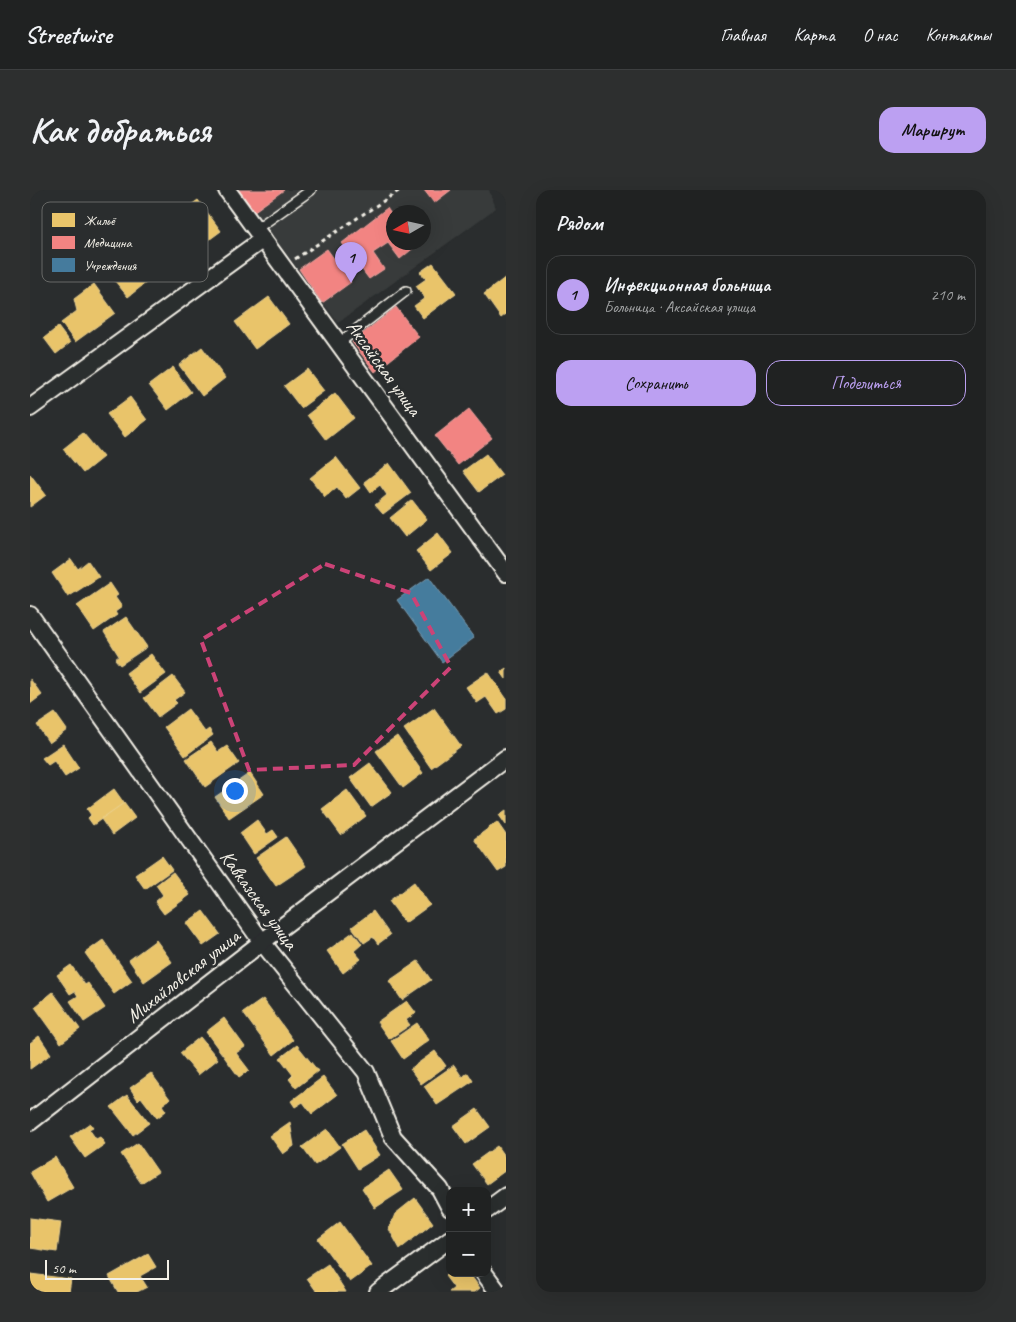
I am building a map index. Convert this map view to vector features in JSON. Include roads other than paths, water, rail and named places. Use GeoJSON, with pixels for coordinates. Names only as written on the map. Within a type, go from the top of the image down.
{"type":"FeatureCollection","features":[{"type":"Feature","properties":{"kind":"street","name":"Аксайская улица"},"geometry":{"type":"LineString","coordinates":[[227,190],[506,573]]}},
{"type":"Feature","properties":{"kind":"street"},"geometry":{"type":"LineString","coordinates":[[208,273],[260,234]]}},
{"type":"Feature","properties":{"kind":"street"},"geometry":{"type":"LineString","coordinates":[[30,408],[197,282]]}},
{"type":"Feature","properties":{"kind":"street","name":"Кавказская улица"},"geometry":{"type":"LineString","coordinates":[[30,615],[262,942],[366,1072],[393,1138],[440,1189],[446,1200]]}},
{"type":"Feature","properties":{"kind":"street","name":"Михайловская улица"},"geometry":{"type":"LineString","coordinates":[[30,1122],[262,942],[506,758]]}},
{"type":"Feature","properties":{"kind":"street"},"geometry":{"type":"LineString","coordinates":[[491,1207],[506,1196]]}},
{"type":"Feature","properties":{"kind":"street"},"geometry":{"type":"LineString","coordinates":[[378,1292],[446,1242]]}},
{"type":"Feature","properties":{"kind":"street"},"geometry":{"type":"LineString","coordinates":[[487,1277],[498,1292]]}},
{"type":"Feature","properties":{"kind":"lane"},"geometry":{"type":"LineString","coordinates":[[260,234],[311,190]]}},
{"type":"Feature","properties":{"kind":"lane"},"geometry":{"type":"LineString","coordinates":[[339,342],[406,292]]}},
{"type":"Feature","properties":{"kind":"place","name":"Инфекционная больница"},"geometry":{"type":"Point","coordinates":[351,283]}}]}
